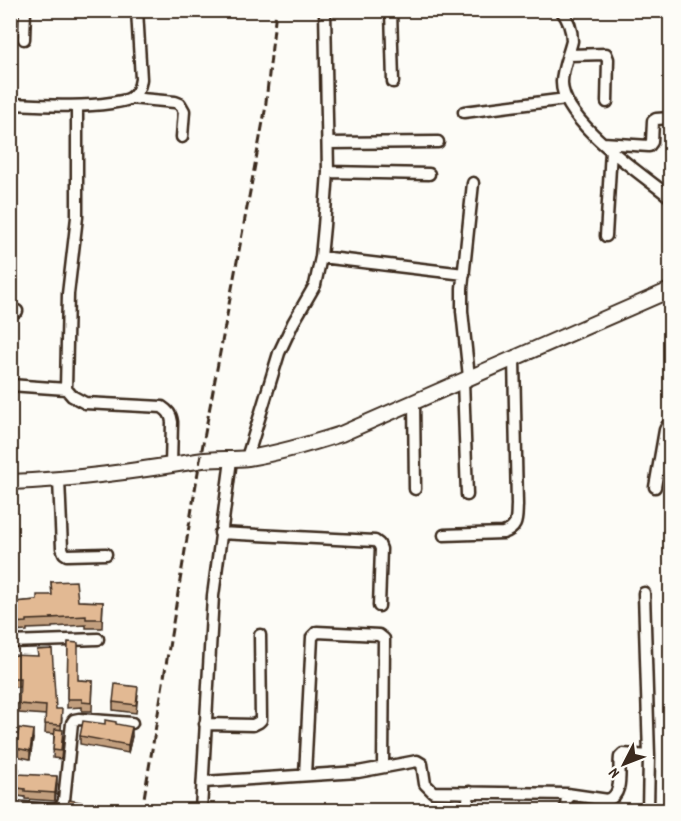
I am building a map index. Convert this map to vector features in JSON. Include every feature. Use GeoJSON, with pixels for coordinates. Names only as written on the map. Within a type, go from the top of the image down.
{"type":"FeatureCollection","features":[{"type":"Feature","properties":{"kind":"main road"},"geometry":{"type":"LineString","coordinates":[[10,482],[59,480],[171,466],[200,460],[231,460],[300,447],[341,434],[670,290]]}},
{"type":"Feature","properties":{"kind":"street"},"geometry":{"type":"LineString","coordinates":[[24,39],[25,10]]}},
{"type":"Feature","properties":{"kind":"street"},"geometry":{"type":"LineString","coordinates":[[130,98],[136,94],[141,79],[137,10]]}},
{"type":"Feature","properties":{"kind":"street"},"geometry":{"type":"LineString","coordinates":[[247,458],[279,353],[315,285],[321,257],[328,172],[326,10]]}},
{"type":"Feature","properties":{"kind":"street"},"geometry":{"type":"LineString","coordinates":[[391,10],[393,82]]}},
{"type":"Feature","properties":{"kind":"street"},"geometry":{"type":"LineString","coordinates":[[561,10],[567,17],[572,35],[562,79],[566,99],[584,125],[670,197]]}},
{"type":"Feature","properties":{"kind":"street"},"geometry":{"type":"LineString","coordinates":[[568,55],[606,54],[608,59],[607,102]]}},
{"type":"Feature","properties":{"kind":"street"},"geometry":{"type":"LineString","coordinates":[[10,104],[98,105],[130,98],[175,102],[180,104],[184,111],[182,137]]}},
{"type":"Feature","properties":{"kind":"street"},"geometry":{"type":"LineString","coordinates":[[464,112],[566,99]]}},
{"type":"Feature","properties":{"kind":"street"},"geometry":{"type":"LineString","coordinates":[[76,106],[77,217],[68,294],[66,388],[72,396],[85,403],[162,406],[171,415],[171,466]]}},
{"type":"Feature","properties":{"kind":"street"},"geometry":{"type":"LineString","coordinates":[[607,146],[649,146],[652,142],[653,121],[657,118],[670,118]]}},
{"type":"Feature","properties":{"kind":"street"},"geometry":{"type":"LineString","coordinates":[[328,143],[438,142]]}},
{"type":"Feature","properties":{"kind":"street"},"geometry":{"type":"LineString","coordinates":[[606,236],[607,146]]}},
{"type":"Feature","properties":{"kind":"street"},"geometry":{"type":"LineString","coordinates":[[328,172],[429,174]]}},
{"type":"Feature","properties":{"kind":"street"},"geometry":{"type":"LineString","coordinates":[[467,495],[466,378],[462,304],[473,183]]}},
{"type":"Feature","properties":{"kind":"street"},"geometry":{"type":"LineString","coordinates":[[321,257],[464,274]]}},
{"type":"Feature","properties":{"kind":"street"},"geometry":{"type":"LineString","coordinates":[[444,535],[510,531],[516,522],[518,505],[514,357]]}},
{"type":"Feature","properties":{"kind":"street"},"geometry":{"type":"LineString","coordinates":[[10,385],[66,388]]}},
{"type":"Feature","properties":{"kind":"street"},"geometry":{"type":"LineString","coordinates":[[414,401],[415,489]]}},
{"type":"Feature","properties":{"kind":"street"},"geometry":{"type":"LineString","coordinates":[[655,487],[665,430],[670,424]]}},
{"type":"Feature","properties":{"kind":"street"},"geometry":{"type":"LineString","coordinates":[[201,810],[213,596],[231,460]]}},
{"type":"Feature","properties":{"kind":"street"},"geometry":{"type":"LineString","coordinates":[[59,480],[64,553],[67,555],[106,554]]}},
{"type":"Feature","properties":{"kind":"street"},"geometry":{"type":"LineString","coordinates":[[220,533],[375,541],[381,549],[380,606]]}},
{"type":"Feature","properties":{"kind":"street"},"geometry":{"type":"LineString","coordinates":[[644,593],[649,756],[648,810]]}},
{"type":"Feature","properties":{"kind":"street"},"geometry":{"type":"LineString","coordinates":[[305,775],[312,637],[317,632],[379,635],[384,639],[383,767]]}},
{"type":"Feature","properties":{"kind":"street"},"geometry":{"type":"LineString","coordinates":[[205,724],[253,725],[261,720],[260,635]]}},
{"type":"Feature","properties":{"kind":"street"},"geometry":{"type":"LineString","coordinates":[[10,642],[98,639]]}},
{"type":"Feature","properties":{"kind":"street"},"geometry":{"type":"LineString","coordinates":[[10,807],[52,810],[62,806],[74,720],[79,718],[132,723]]}},
{"type":"Feature","properties":{"kind":"street"},"geometry":{"type":"LineString","coordinates":[[204,782],[367,771],[420,762],[424,767],[425,784],[433,792],[567,794],[608,800],[618,791],[620,762],[623,754],[649,756]]}},
{"type":"Feature","properties":{"kind":"street"},"geometry":{"type":"LineString","coordinates":[[467,810],[469,792]]}},
{"type":"Feature","properties":{"kind":"street"},"geometry":{"type":"LineString","coordinates":[[566,810],[567,794]]}},
{"type":"Feature","properties":{"kind":"building"},"geometry":{"type":"Polygon","coordinates":[[[10,574],[12,574],[15,602],[37,600],[37,595],[52,595],[51,582],[76,581],[78,601],[103,602],[102,619],[86,619],[86,616],[10,623],[10,574]]]}},
{"type":"Feature","properties":{"kind":"building"},"geometry":{"type":"Polygon","coordinates":[[[68,642],[78,643],[78,680],[93,681],[92,703],[82,702],[82,699],[67,699],[68,642]]]}},
{"type":"Feature","properties":{"kind":"building"},"geometry":{"type":"Polygon","coordinates":[[[52,649],[56,709],[62,709],[61,725],[45,724],[46,706],[19,704],[20,678],[11,678],[10,655],[38,656],[37,650],[52,649]]]}},
{"type":"Feature","properties":{"kind":"building"},"geometry":{"type":"Polygon","coordinates":[[[115,684],[138,687],[136,705],[113,702],[115,684]]]}},
{"type":"Feature","properties":{"kind":"building"},"geometry":{"type":"Polygon","coordinates":[[[105,720],[132,727],[128,745],[80,736],[83,721],[105,724],[105,720]]]}},
{"type":"Feature","properties":{"kind":"building"},"geometry":{"type":"Polygon","coordinates":[[[19,728],[33,730],[30,751],[16,748],[19,728]]]}},
{"type":"Feature","properties":{"kind":"building"},"geometry":{"type":"Polygon","coordinates":[[[55,729],[63,730],[61,751],[53,750],[55,729]]]}},
{"type":"Feature","properties":{"kind":"building"},"geometry":{"type":"Polygon","coordinates":[[[10,768],[19,769],[18,774],[57,776],[55,793],[25,791],[25,789],[10,787],[10,768]]]}},
{"type":"Feature","properties":{"kind":"building"},"geometry":{"type":"Polygon","coordinates":[[[69,800],[81,802],[80,810],[67,810],[69,800]]]}},
{"type":"Feature","properties":{"kind":"railway"},"geometry":{"type":"LineString","coordinates":[[142,810],[200,460],[265,111],[276,10]]}}]}
